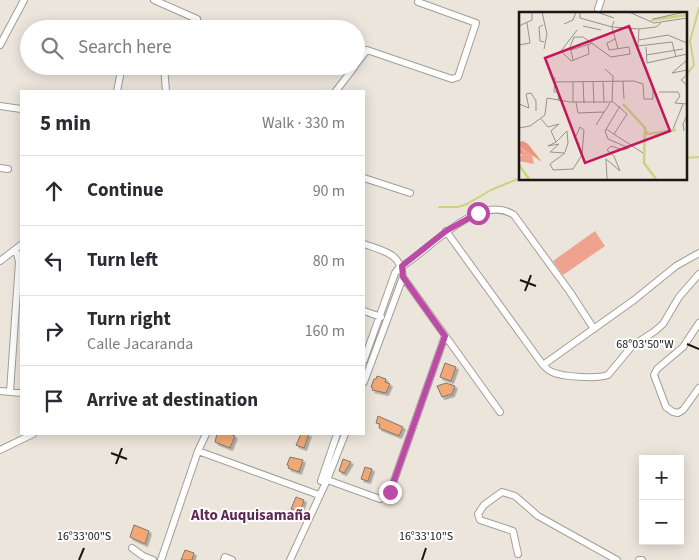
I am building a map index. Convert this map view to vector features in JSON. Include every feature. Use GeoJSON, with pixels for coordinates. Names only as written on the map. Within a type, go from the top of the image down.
{"type":"FeatureCollection","features":[{"type":"Feature","properties":{"kind":"street"},"geometry":{"type":"LineString","coordinates":[[0,45],[24,0]]}},
{"type":"Feature","properties":{"kind":"street"},"geometry":{"type":"LineString","coordinates":[[154,0],[197,19]]}},
{"type":"Feature","properties":{"kind":"street"},"geometry":{"type":"LineString","coordinates":[[598,10],[601,0]]}},
{"type":"Feature","properties":{"kind":"street"},"geometry":{"type":"LineString","coordinates":[[365,52],[367,50],[452,79],[458,77],[476,23],[418,2]]}},
{"type":"Feature","properties":{"kind":"street"},"geometry":{"type":"LineString","coordinates":[[117,90],[120,75]]}},
{"type":"Feature","properties":{"kind":"street"},"geometry":{"type":"LineString","coordinates":[[165,75],[166,90]]}},
{"type":"Feature","properties":{"kind":"street"},"geometry":{"type":"LineString","coordinates":[[337,90],[348,75]]}},
{"type":"Feature","properties":{"kind":"street"},"geometry":{"type":"LineString","coordinates":[[0,106],[20,109]]}},
{"type":"Feature","properties":{"kind":"street"},"geometry":{"type":"LineString","coordinates":[[0,168],[8,169]]}},
{"type":"Feature","properties":{"kind":"street"},"geometry":{"type":"LineString","coordinates":[[365,178],[410,193]]}},
{"type":"Feature","properties":{"kind":"street"},"geometry":{"type":"LineString","coordinates":[[365,357],[395,273],[446,231],[478,213],[501,209],[507,210],[514,215],[570,292],[594,329]]}},
{"type":"Feature","properties":{"kind":"street"},"geometry":{"type":"LineString","coordinates":[[446,231],[543,365],[554,373],[595,378],[602,378],[608,375],[632,346],[663,324],[679,298],[699,274]]}},
{"type":"Feature","properties":{"kind":"street"},"geometry":{"type":"LineString","coordinates":[[365,244],[389,253],[396,258],[402,266],[403,277],[365,375]]}},
{"type":"Feature","properties":{"kind":"street"},"geometry":{"type":"LineString","coordinates":[[0,261],[19,247]]}},
{"type":"Feature","properties":{"kind":"street"},"geometry":{"type":"LineString","coordinates":[[10,392],[19,282],[19,247]]}},
{"type":"Feature","properties":{"kind":"street"},"geometry":{"type":"LineString","coordinates":[[543,365],[594,329],[676,266],[699,253]]}},
{"type":"Feature","properties":{"kind":"street"},"geometry":{"type":"LineString","coordinates":[[403,277],[500,412]]}},
{"type":"Feature","properties":{"kind":"street"},"geometry":{"type":"LineString","coordinates":[[365,311],[387,319]]}},
{"type":"Feature","properties":{"kind":"street"},"geometry":{"type":"LineString","coordinates":[[699,323],[683,347],[657,369],[654,375],[666,407],[673,412],[678,413],[683,410],[699,388]]}},
{"type":"Feature","properties":{"kind":"street"},"geometry":{"type":"LineString","coordinates":[[325,479],[380,499],[386,497],[390,492],[445,336]]}},
{"type":"Feature","properties":{"kind":"street"},"geometry":{"type":"LineString","coordinates":[[0,391],[20,394]]}},
{"type":"Feature","properties":{"kind":"street"},"geometry":{"type":"LineString","coordinates":[[0,450],[31,435]]}},
{"type":"Feature","properties":{"kind":"street"},"geometry":{"type":"LineString","coordinates":[[161,560],[198,451],[206,435]]}},
{"type":"Feature","properties":{"kind":"street"},"geometry":{"type":"LineString","coordinates":[[290,560],[311,516],[341,435]]}},
{"type":"Feature","properties":{"kind":"street"},"geometry":{"type":"LineString","coordinates":[[198,451],[319,495]]}},
{"type":"Feature","properties":{"kind":"street"},"geometry":{"type":"LineString","coordinates":[[518,554],[514,531],[480,520],[478,514],[484,505],[502,492],[515,496],[538,516],[617,560]]}},
{"type":"Feature","properties":{"kind":"street"},"geometry":{"type":"LineString","coordinates":[[132,548],[153,560]]}},
{"type":"Feature","properties":{"kind":"street"},"geometry":{"type":"LineString","coordinates":[[224,560],[225,557],[232,560]]}},
{"type":"Feature","properties":{"kind":"shaded area"},"geometry":{"type":"Polygon","coordinates":[[[595,231],[605,246],[563,275],[553,261],[595,231]]]}},
{"type":"Feature","properties":{"kind":"building"},"geometry":{"type":"Polygon","coordinates":[[[445,363],[456,367],[451,381],[440,377],[445,363]]]}},
{"type":"Feature","properties":{"kind":"building"},"geometry":{"type":"Polygon","coordinates":[[[377,376],[386,379],[385,382],[390,384],[386,393],[372,390],[373,388],[371,387],[377,376]]]}},
{"type":"Feature","properties":{"kind":"building"},"geometry":{"type":"Polygon","coordinates":[[[446,383],[455,386],[452,394],[442,397],[437,386],[446,383]]]}},
{"type":"Feature","properties":{"kind":"building"},"geometry":{"type":"Polygon","coordinates":[[[378,416],[403,427],[399,436],[379,428],[380,424],[376,423],[378,416]]]}},
{"type":"Feature","properties":{"kind":"building"},"geometry":{"type":"Polygon","coordinates":[[[217,435],[235,436],[230,448],[215,442],[217,435]]]}},
{"type":"Feature","properties":{"kind":"building"},"geometry":{"type":"Polygon","coordinates":[[[301,435],[309,435],[304,448],[296,445],[301,435]]]}},
{"type":"Feature","properties":{"kind":"building"},"geometry":{"type":"Polygon","coordinates":[[[290,457],[303,460],[299,472],[288,468],[289,466],[287,465],[290,457]]]}},
{"type":"Feature","properties":{"kind":"building"},"geometry":{"type":"Polygon","coordinates":[[[343,459],[351,462],[344,473],[339,471],[343,459]]]}},
{"type":"Feature","properties":{"kind":"building"},"geometry":{"type":"Polygon","coordinates":[[[365,467],[372,469],[368,481],[361,479],[365,467]]]}},
{"type":"Feature","properties":{"kind":"building"},"geometry":{"type":"Polygon","coordinates":[[[296,497],[304,500],[300,512],[291,509],[296,497]]]}},
{"type":"Feature","properties":{"kind":"building"},"geometry":{"type":"Polygon","coordinates":[[[134,525],[149,531],[145,544],[130,537],[134,525]]]}},
{"type":"Feature","properties":{"kind":"building"},"geometry":{"type":"Polygon","coordinates":[[[185,550],[194,553],[192,560],[181,560],[185,550]]]}},
{"type":"Feature","properties":{"kind":"waterway"},"geometry":{"type":"LineString","coordinates":[[686,75],[694,65],[690,41],[699,8]]}},
{"type":"Feature","properties":{"kind":"waterway"},"geometry":{"type":"LineString","coordinates":[[686,158],[699,157]]}},
{"type":"Feature","properties":{"kind":"waterway"},"geometry":{"type":"LineString","coordinates":[[439,207],[458,207],[467,204],[491,190],[519,178]]}},
{"type":"Feature","properties":{"kind":"district","name":"Alto Auquisamaña"},"geometry":{"type":"Point","coordinates":[251,515]}},
{"type":"Feature","properties":{"kind":"route"},"geometry":{"type":"LineString","coordinates":[[390,492],[445,336],[403,277],[402,266],[446,231],[478,213]]}}]}
